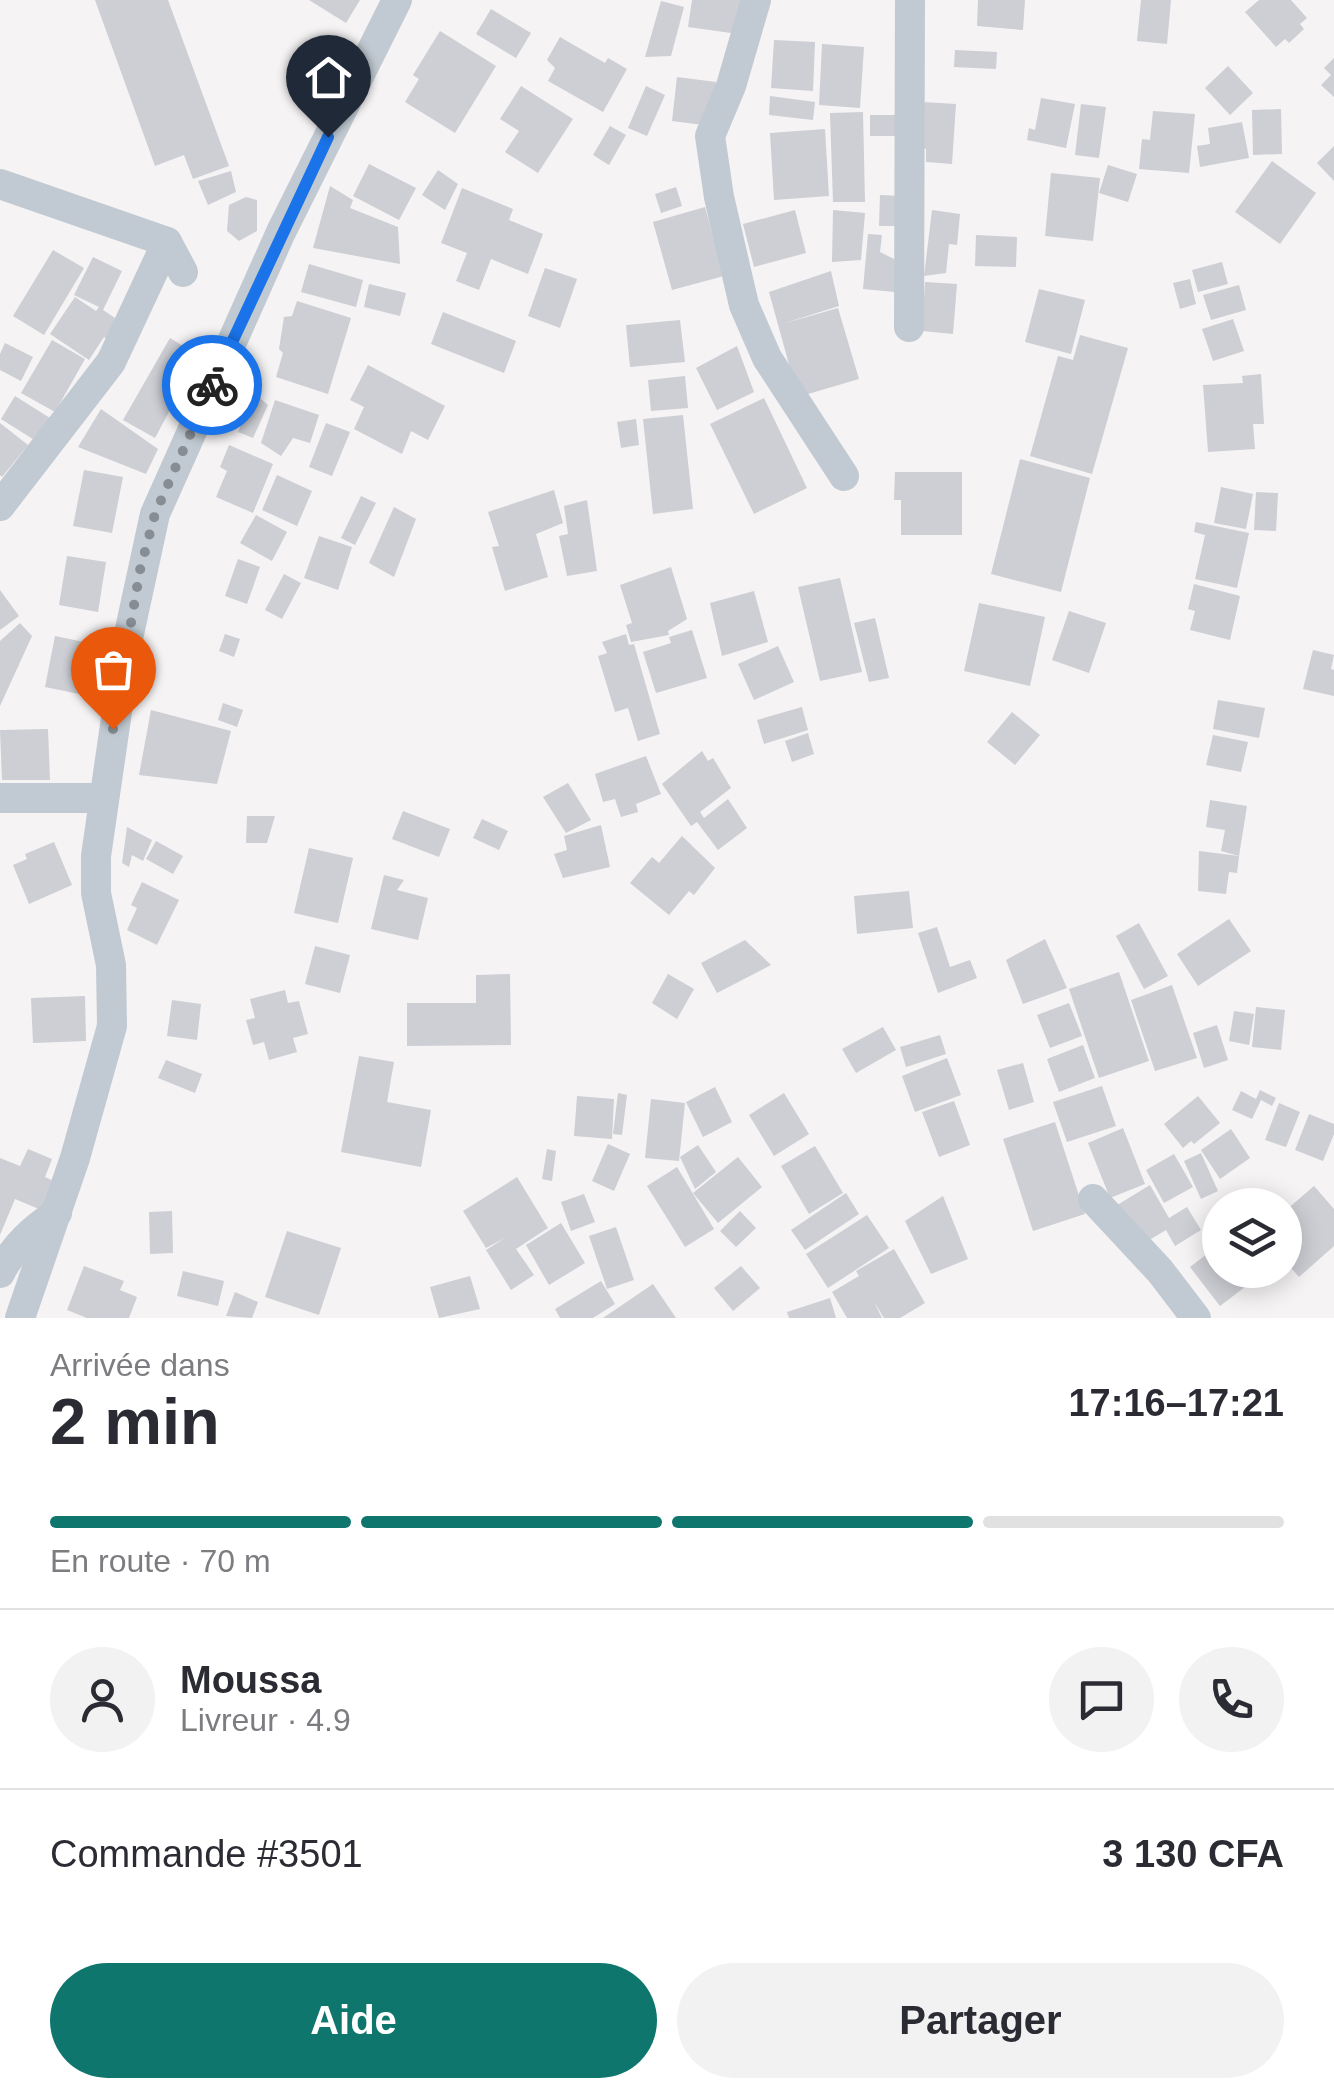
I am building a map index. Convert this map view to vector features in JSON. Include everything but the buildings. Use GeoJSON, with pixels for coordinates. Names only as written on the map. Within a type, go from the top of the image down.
{"type":"FeatureCollection","features":[{"type":"Feature","properties":{"kind":"street"},"geometry":{"type":"LineString","coordinates":[[20,1318],[57,1212],[112,1026],[111,965],[96,893],[96,856],[126,644],[155,514],[280,232],[397,0]]}},
{"type":"Feature","properties":{"kind":"street"},"geometry":{"type":"LineString","coordinates":[[756,0],[731,86],[710,136],[719,197],[744,304],[767,358],[844,476]]}},
{"type":"Feature","properties":{"kind":"street"},"geometry":{"type":"LineString","coordinates":[[909,327],[910,0]]}},
{"type":"Feature","properties":{"kind":"street"},"geometry":{"type":"LineString","coordinates":[[0,184],[167,242],[183,272]]}},
{"type":"Feature","properties":{"kind":"street"},"geometry":{"type":"LineString","coordinates":[[0,506],[111,362],[167,242]]}},
{"type":"Feature","properties":{"kind":"street"},"geometry":{"type":"LineString","coordinates":[[0,798],[103,798]]}},
{"type":"Feature","properties":{"kind":"street"},"geometry":{"type":"LineString","coordinates":[[1093,1199],[1160,1271],[1196,1318]]}},
{"type":"Feature","properties":{"kind":"street"},"geometry":{"type":"LineString","coordinates":[[0,1274],[11,1253],[30,1232],[57,1212]]}},
{"type":"Feature","properties":{"kind":"way so far"},"geometry":{"type":"LineString","coordinates":[[113,729],[140,570],[155,514],[212,385]]}},
{"type":"Feature","properties":{"kind":"route"},"geometry":{"type":"LineString","coordinates":[[212,385],[280,232],[328,137]]}}]}
